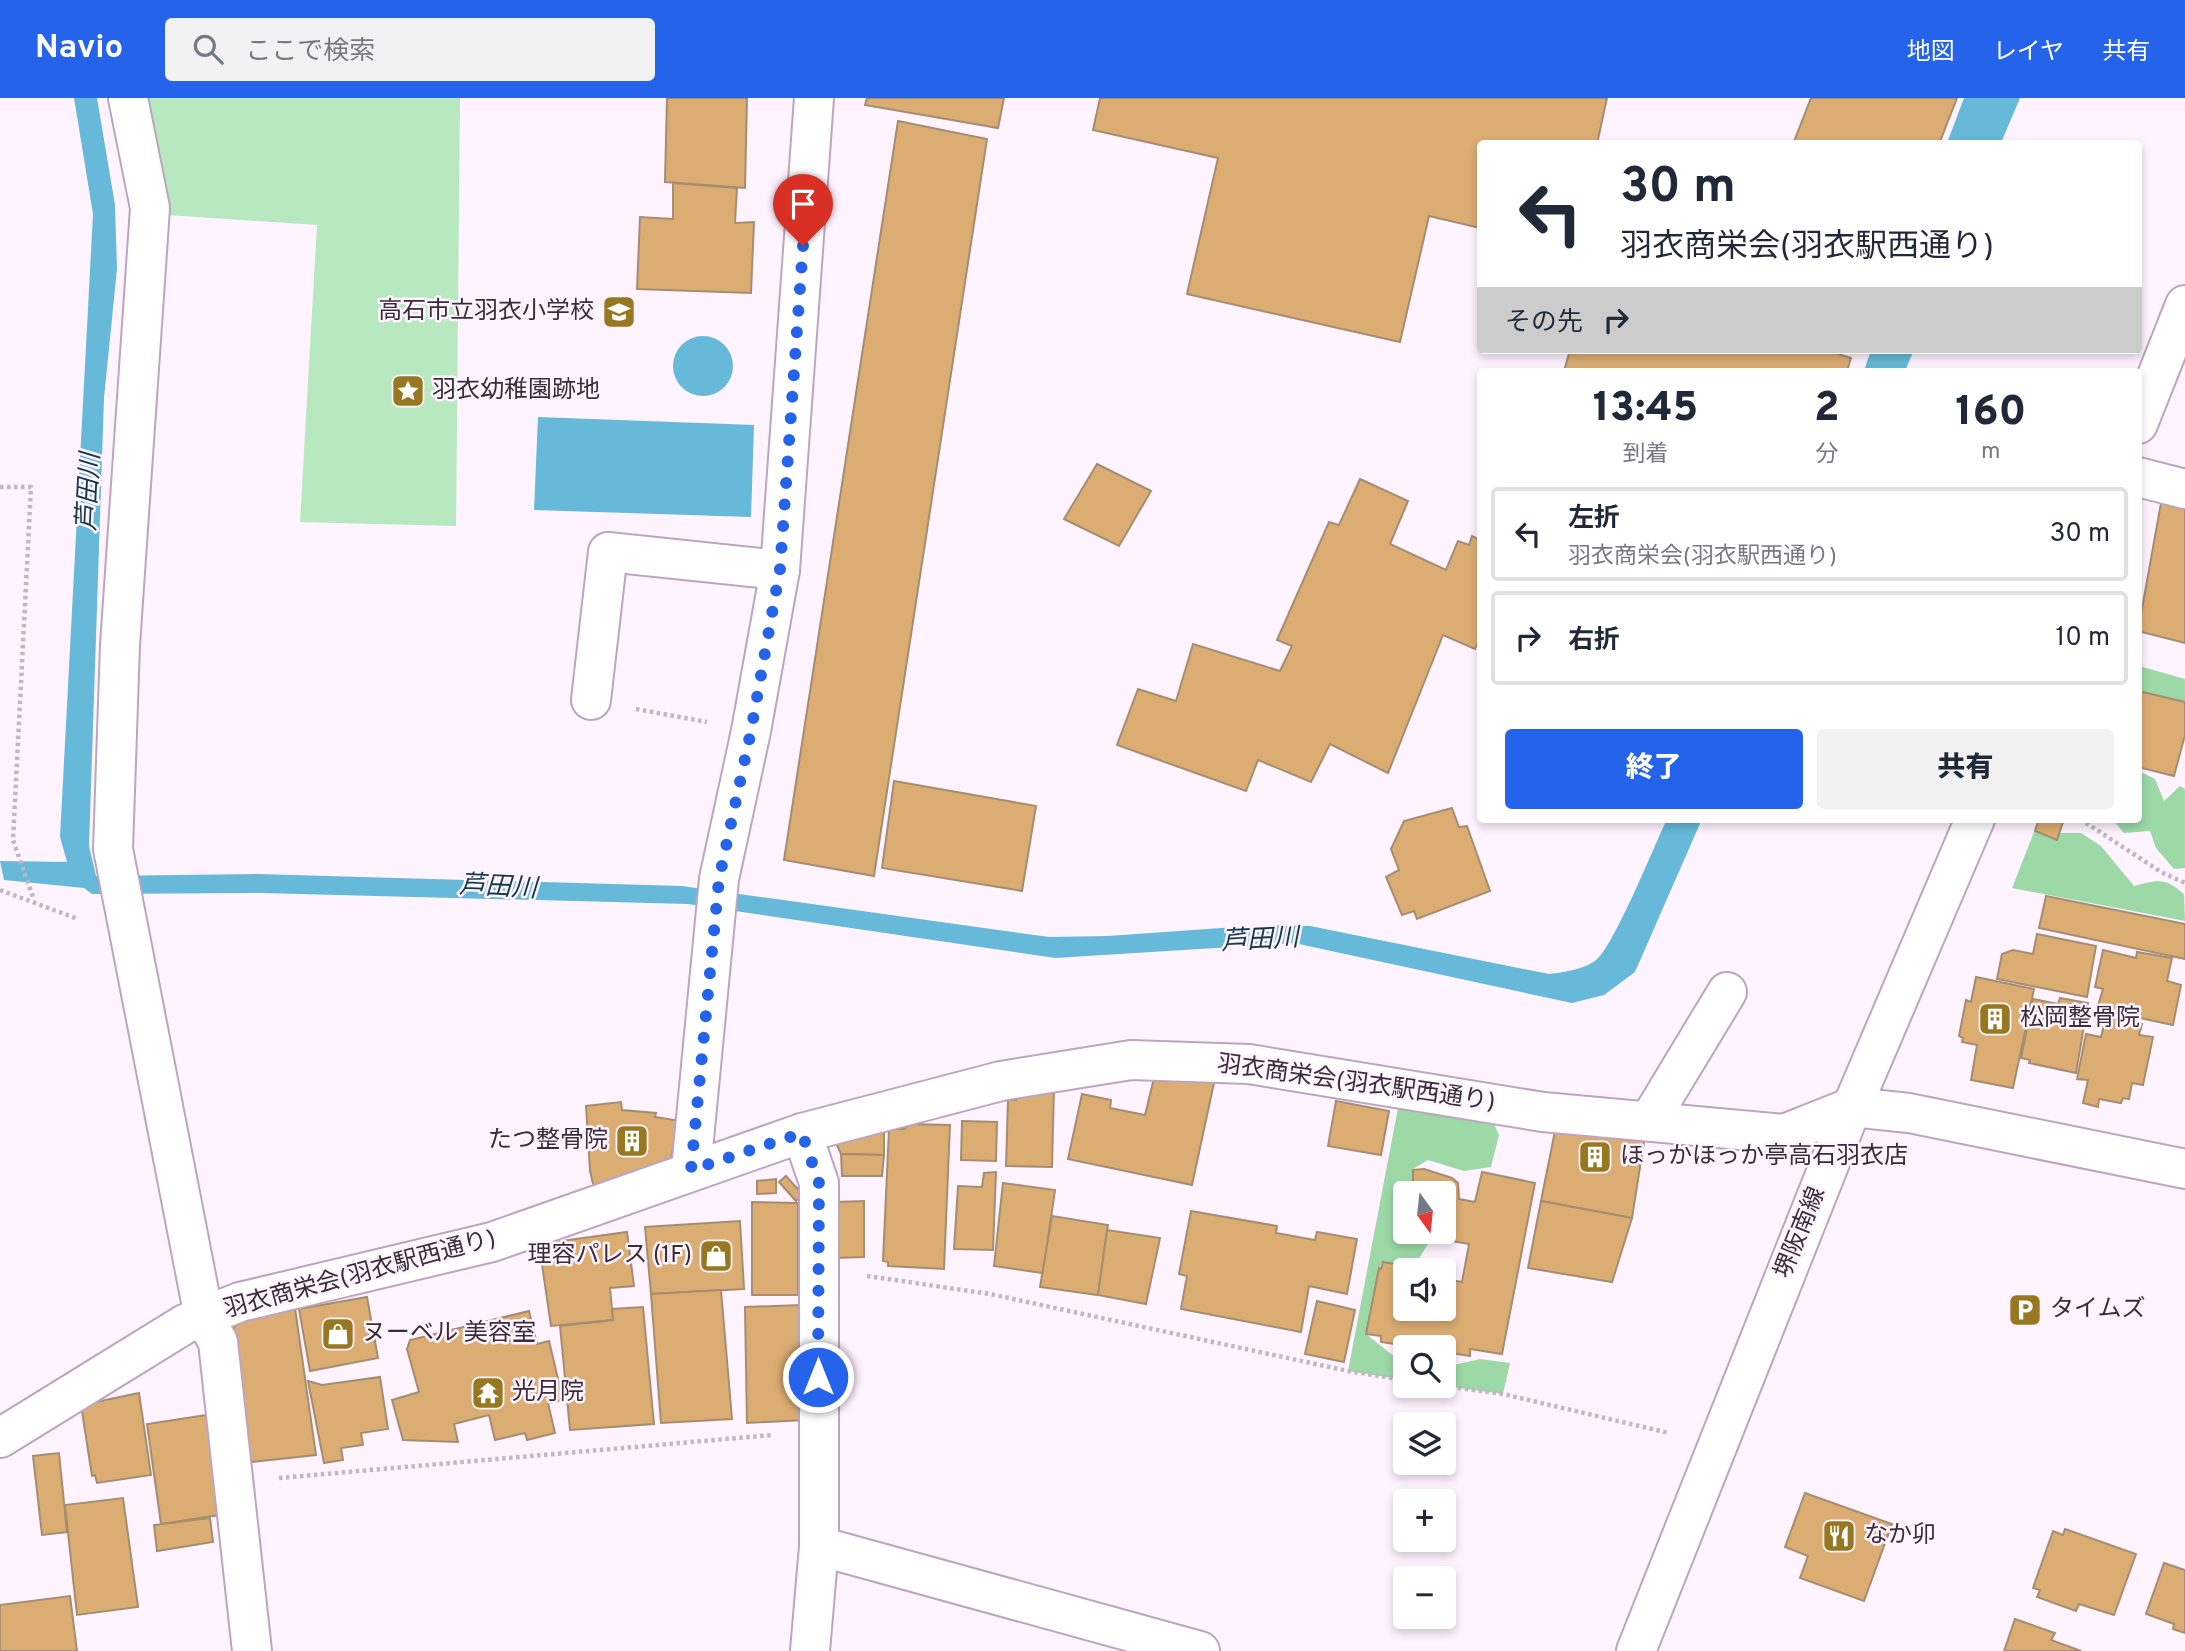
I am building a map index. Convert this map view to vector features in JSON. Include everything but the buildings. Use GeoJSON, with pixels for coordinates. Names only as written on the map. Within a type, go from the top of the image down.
{"type":"FeatureCollection","features":[{"type":"Feature","properties":{"kind":"street"},"geometry":{"type":"LineString","coordinates":[[128,98],[150,208],[120,645],[113,849],[204,1317],[218,1342],[251,1651]]}},
{"type":"Feature","properties":{"kind":"street"},"geometry":{"type":"LineString","coordinates":[[691,1170],[719,879],[751,731],[780,569],[814,98]]}},
{"type":"Feature","properties":{"kind":"street"},"geometry":{"type":"LineString","coordinates":[[2142,414],[2185,305]]}},
{"type":"Feature","properties":{"kind":"street"},"geometry":{"type":"LineString","coordinates":[[2142,478],[2185,489]]}},
{"type":"Feature","properties":{"kind":"street"},"geometry":{"type":"LineString","coordinates":[[591,700],[608,552],[780,569]]}},
{"type":"Feature","properties":{"kind":"street","name":"堺阪南線"},"geometry":{"type":"LineString","coordinates":[[1636,1651],[1852,1107],[1973,823]]}},
{"type":"Feature","properties":{"kind":"street"},"geometry":{"type":"LineString","coordinates":[[1649,1121],[1727,992]]}},
{"type":"Feature","properties":{"kind":"street","name":"羽衣商栄会(羽衣駅西通り)"},"geometry":{"type":"LineString","coordinates":[[0,1438],[185,1324],[240,1302],[492,1242],[802,1133],[1001,1080],[1131,1060],[1248,1064],[1543,1112],[1784,1134],[1852,1107]]}},
{"type":"Feature","properties":{"kind":"street"},"geometry":{"type":"LineString","coordinates":[[1852,1107],[1909,1113],[2185,1169]]}},
{"type":"Feature","properties":{"kind":"street"},"geometry":{"type":"LineString","coordinates":[[802,1133],[819,1183],[819,1546],[810,1651]]}},
{"type":"Feature","properties":{"kind":"street"},"geometry":{"type":"LineString","coordinates":[[819,1546],[1093,1637],[1200,1651]]}},
{"type":"Feature","properties":{"kind":"path"},"geometry":{"type":"LineString","coordinates":[[0,487],[31,487],[13,840],[34,900]]}},
{"type":"Feature","properties":{"kind":"path"},"geometry":{"type":"LineString","coordinates":[[591,700],[751,731]]}},
{"type":"Feature","properties":{"kind":"path"},"geometry":{"type":"LineString","coordinates":[[2086,823],[2161,872],[2185,883]]}},
{"type":"Feature","properties":{"kind":"path"},"geometry":{"type":"LineString","coordinates":[[0,890],[128,926]]}},
{"type":"Feature","properties":{"kind":"path"},"geometry":{"type":"LineString","coordinates":[[817,1269],[990,1294],[1348,1371],[1393,1378]]}},
{"type":"Feature","properties":{"kind":"path"},"geometry":{"type":"LineString","coordinates":[[1456,1387],[1503,1394],[1669,1433]]}},
{"type":"Feature","properties":{"kind":"path"},"geometry":{"type":"LineString","coordinates":[[232,1482],[818,1432]]}},
{"type":"Feature","properties":{"kind":"green space"},"geometry":{"type":"Polygon","coordinates":[[[144,98],[460,98],[456,526],[300,522],[317,225],[167,215],[144,98]]]}},
{"type":"Feature","properties":{"kind":"green space"},"geometry":{"type":"Polygon","coordinates":[[[2142,667],[2185,679],[2185,702],[2142,692],[2142,667]]]}},
{"type":"Feature","properties":{"kind":"green space"},"geometry":{"type":"Polygon","coordinates":[[[2142,772],[2155,779],[2164,801],[2180,786],[2185,789],[2185,868],[2174,869],[2156,848],[2150,831],[2124,833],[2115,823],[2142,823],[2142,772]]]}},
{"type":"Feature","properties":{"kind":"green space"},"geometry":{"type":"Polygon","coordinates":[[[2036,827],[2057,833],[2081,833],[2101,846],[2134,886],[2156,881],[2171,885],[2184,894],[2185,921],[2012,888],[2036,827]]]}},
{"type":"Feature","properties":{"kind":"green space"},"geometry":{"type":"Polygon","coordinates":[[[1401,1092],[1488,1111],[1499,1135],[1491,1167],[1464,1171],[1428,1160],[1413,1169],[1413,1181],[1393,1181],[1393,1244],[1428,1244],[1419,1258],[1393,1258],[1393,1264],[1383,1262],[1379,1268],[1366,1334],[1393,1356],[1393,1378],[1348,1371],[1401,1092]]]}},
{"type":"Feature","properties":{"kind":"green space"},"geometry":{"type":"Polygon","coordinates":[[[1480,1359],[1510,1363],[1503,1394],[1456,1388],[1456,1365],[1480,1359]]]}},
{"type":"Feature","properties":{"kind":"water","name":"芦田川"},"geometry":{"type":"Polygon","coordinates":[[[74,98],[97,98],[115,205],[117,269],[104,398],[89,846],[96,876],[258,874],[682,886],[1049,937],[1108,936],[1264,925],[1310,926],[1549,974],[1585,966],[1596,960],[1604,951],[1665,823],[1700,823],[1635,972],[1604,995],[1572,1003],[1294,943],[1055,958],[688,904],[261,893],[92,894],[84,888],[4,880],[0,861],[67,862],[60,837],[93,214],[74,98]]]}},
{"type":"Feature","properties":{"kind":"water"},"geometry":{"type":"Polygon","coordinates":[[[1964,98],[2020,98],[2002,140],[1948,140],[1964,98]]]}},
{"type":"Feature","properties":{"kind":"water"},"geometry":{"type":"Polygon","coordinates":[[[697,336],[709,336],[728,349],[733,366],[731,378],[720,391],[709,396],[697,396],[678,383],[673,372],[673,360],[686,341],[697,336]]]}},
{"type":"Feature","properties":{"kind":"water"},"geometry":{"type":"Polygon","coordinates":[[[1870,354],[1912,354],[1906,368],[1865,368],[1870,354]]]}},
{"type":"Feature","properties":{"kind":"water"},"geometry":{"type":"Polygon","coordinates":[[[538,417],[754,425],[751,517],[534,510],[538,417]]]}},
{"type":"Feature","properties":{"kind":"place","name":"高石市立羽衣小学校"},"geometry":{"type":"Point","coordinates":[619,312]}},
{"type":"Feature","properties":{"kind":"place","name":"羽衣幼稚園跡地"},"geometry":{"type":"Point","coordinates":[408,391]}},
{"type":"Feature","properties":{"kind":"place","name":"松岡整骨院"},"geometry":{"type":"Point","coordinates":[1995,1019]}},
{"type":"Feature","properties":{"kind":"place","name":"たつ整骨院"},"geometry":{"type":"Point","coordinates":[632,1141]}},
{"type":"Feature","properties":{"kind":"place","name":"ほっかほっか亭高石羽衣店"},"geometry":{"type":"Point","coordinates":[1595,1157]}},
{"type":"Feature","properties":{"kind":"place","name":"理容パレス (1F)"},"geometry":{"type":"Point","coordinates":[716,1256]}},
{"type":"Feature","properties":{"kind":"place","name":"タイムズ"},"geometry":{"type":"Point","coordinates":[2025,1310]}},
{"type":"Feature","properties":{"kind":"place","name":"ヌーベル 美容室"},"geometry":{"type":"Point","coordinates":[338,1334]}},
{"type":"Feature","properties":{"kind":"place","name":"光月院"},"geometry":{"type":"Point","coordinates":[488,1393]}},
{"type":"Feature","properties":{"kind":"place","name":"なか卯"},"geometry":{"type":"Point","coordinates":[1839,1536]}},
{"type":"Feature","properties":{"kind":"route"},"geometry":{"type":"LineString","coordinates":[[803,246],[780,569],[751,731],[719,879],[691,1170],[802,1133],[819,1183],[818,1377]]}}]}
